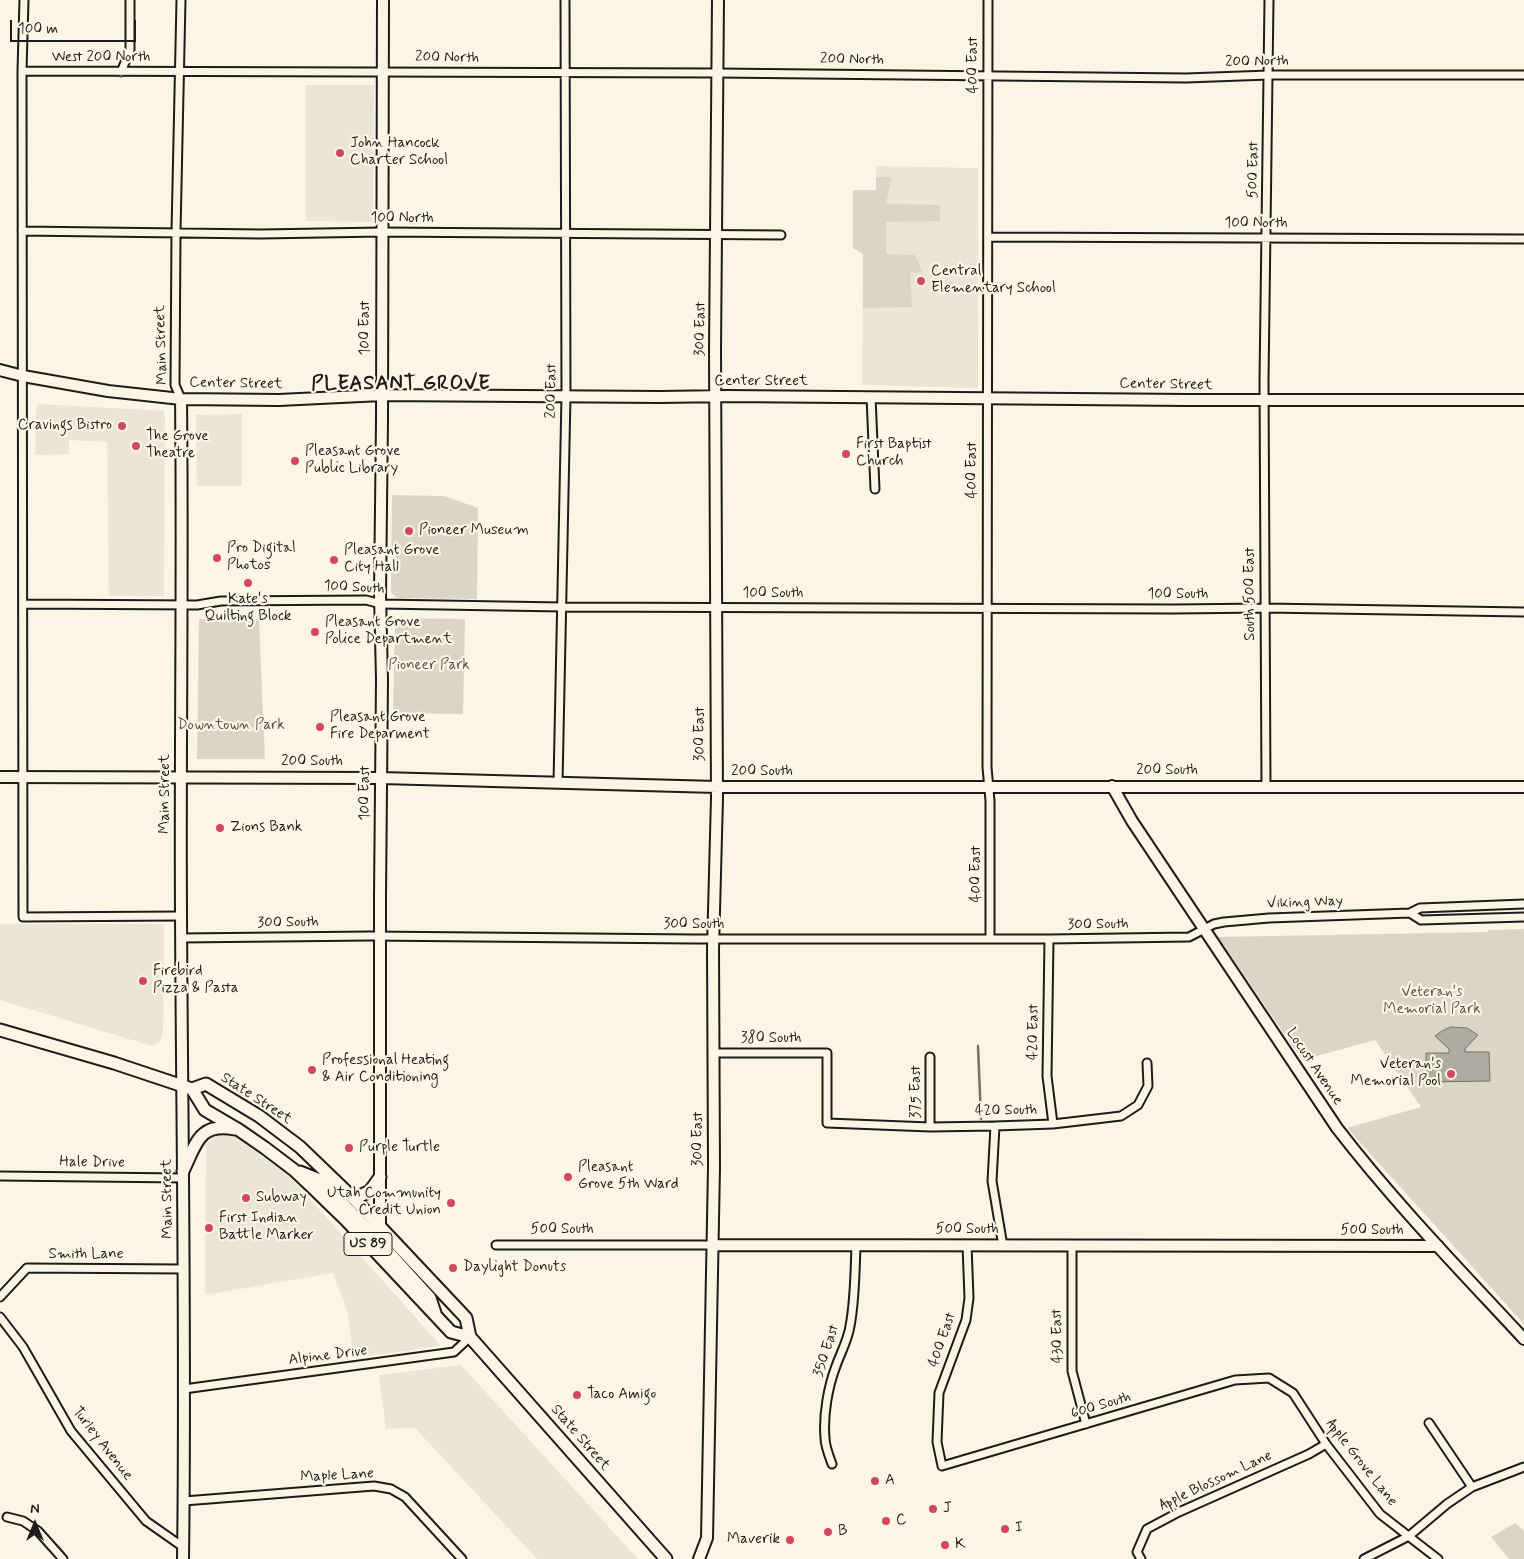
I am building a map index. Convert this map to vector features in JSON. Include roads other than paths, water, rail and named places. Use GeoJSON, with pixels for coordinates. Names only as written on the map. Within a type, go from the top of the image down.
{"type":"FeatureCollection","features":[{"type":"Feature","properties":{"kind":"main road","name":"State Street"},"geometry":{"type":"LineString","coordinates":[[0,1030],[114,1063],[187,1087],[206,1084],[259,1116],[300,1147],[354,1199],[376,1230],[404,1251],[466,1318],[470,1337],[666,1559]]}},
{"type":"Feature","properties":{"kind":"main road","name":"State Street"},"geometry":{"type":"LineString","coordinates":[[187,1087],[205,1110],[239,1130],[294,1170],[346,1220],[451,1332],[470,1337]]}},
{"type":"Feature","properties":{"kind":"main road"},"geometry":{"type":"LineString","coordinates":[[183,1175],[195,1145],[205,1133],[220,1128],[239,1130]]}},
{"type":"Feature","properties":{"kind":"main road"},"geometry":{"type":"LineString","coordinates":[[294,1170],[320,1180],[376,1230],[430,1298],[435,1315]]}},
{"type":"Feature","properties":{"kind":"main road"},"geometry":{"type":"LineString","coordinates":[[354,1199],[370,1191],[380,1177]]}},
{"type":"Feature","properties":{"kind":"street"},"geometry":{"type":"LineString","coordinates":[[24,0],[22,72],[23,917],[181,916]]}},
{"type":"Feature","properties":{"kind":"street"},"geometry":{"type":"LineString","coordinates":[[121,72],[130,50],[130,0]]}},
{"type":"Feature","properties":{"kind":"street","name":"Main Street"},"geometry":{"type":"LineString","coordinates":[[181,0],[175,385],[181,398],[183,605],[181,938],[187,1087],[183,1175],[183,1559]]}},
{"type":"Feature","properties":{"kind":"street","name":"100 East"},"geometry":{"type":"LineString","coordinates":[[376,1230],[380,1177],[383,0]]}},
{"type":"Feature","properties":{"kind":"street","name":"200 East"},"geometry":{"type":"LineString","coordinates":[[558,783],[566,396],[565,0]]}},
{"type":"Feature","properties":{"kind":"street","name":"300 East"},"geometry":{"type":"LineString","coordinates":[[699,1559],[707,1538],[713,1245],[718,0]]}},
{"type":"Feature","properties":{"kind":"street","name":"400 East"},"geometry":{"type":"LineString","coordinates":[[988,0],[987,767],[990,802],[990,939]]}},
{"type":"Feature","properties":{"kind":"street","name":"500 East"},"geometry":{"type":"LineString","coordinates":[[1265,400],[1269,0]]}},
{"type":"Feature","properties":{"kind":"street","name":"West 200 North"},"geometry":{"type":"LineString","coordinates":[[22,72],[180,71]]}},
{"type":"Feature","properties":{"kind":"street","name":"200 North"},"geometry":{"type":"LineString","coordinates":[[180,71],[718,73],[1186,78],[1269,75],[1524,75]]}},
{"type":"Feature","properties":{"kind":"street","name":"100 North"},"geometry":{"type":"LineString","coordinates":[[22,231],[261,234],[382,232],[567,235],[781,235]]}},
{"type":"Feature","properties":{"kind":"street","name":"100 North"},"geometry":{"type":"LineString","coordinates":[[988,237],[1524,239]]}},
{"type":"Feature","properties":{"kind":"street","name":"Center Street"},"geometry":{"type":"LineString","coordinates":[[0,370],[108,391],[181,398],[279,400],[382,396],[1524,400]]}},
{"type":"Feature","properties":{"kind":"street"},"geometry":{"type":"LineString","coordinates":[[871,397],[875,489]]}},
{"type":"Feature","properties":{"kind":"street","name":"South 500 East"},"geometry":{"type":"LineString","coordinates":[[1265,400],[1266,787]]}},
{"type":"Feature","properties":{"kind":"street","name":"100 South"},"geometry":{"type":"LineString","coordinates":[[24,604],[202,605],[221,601],[366,600],[381,604],[562,607],[1265,608],[1524,612]]}},
{"type":"Feature","properties":{"kind":"street","name":"200 South"},"geometry":{"type":"LineString","coordinates":[[0,777],[381,778],[716,787],[1524,787]]}},
{"type":"Feature","properties":{"kind":"street","name":"Locust Avenue"},"geometry":{"type":"LineString","coordinates":[[1112,786],[1132,821],[1337,1128],[1438,1246],[1524,1339]]}},
{"type":"Feature","properties":{"kind":"street","name":"Viking Way"},"geometry":{"type":"LineString","coordinates":[[1204,930],[1224,922],[1260,919],[1410,913],[1420,908],[1524,904]]}},
{"type":"Feature","properties":{"kind":"street","name":"Viking Way"},"geometry":{"type":"LineString","coordinates":[[1410,913],[1421,920],[1524,917]]}},
{"type":"Feature","properties":{"kind":"street","name":"300 South"},"geometry":{"type":"LineString","coordinates":[[181,938],[380,936],[713,939],[1049,939],[1189,937],[1204,930]]}},
{"type":"Feature","properties":{"kind":"street","name":"420 East"},"geometry":{"type":"LineString","coordinates":[[1049,939],[1047,1076],[1053,1124]]}},
{"type":"Feature","properties":{"kind":"street","name":"380 South"},"geometry":{"type":"LineString","coordinates":[[714,1053],[827,1053],[827,1123]]}},
{"type":"Feature","properties":{"kind":"street","name":"375 East"},"geometry":{"type":"LineString","coordinates":[[930,1057],[930,1127]]}},
{"type":"Feature","properties":{"kind":"street","name":"420 South"},"geometry":{"type":"LineString","coordinates":[[827,1123],[930,1127],[996,1126],[1053,1124],[1121,1116],[1138,1105],[1148,1086],[1147,1063]]}},
{"type":"Feature","properties":{"kind":"street"},"geometry":{"type":"LineString","coordinates":[[996,1126],[992,1182],[1003,1246]]}},
{"type":"Feature","properties":{"kind":"street","name":"Hale Drive"},"geometry":{"type":"LineString","coordinates":[[0,1176],[183,1175]]}},
{"type":"Feature","properties":{"kind":"street","name":"500 South"},"geometry":{"type":"LineString","coordinates":[[496,1245],[1438,1246]]}},
{"type":"Feature","properties":{"kind":"street","name":"350 East"},"geometry":{"type":"LineString","coordinates":[[832,1464],[824,1440],[825,1415],[836,1366],[843,1351],[850,1326],[854,1304],[856,1245]]}},
{"type":"Feature","properties":{"kind":"street","name":"400 East"},"geometry":{"type":"LineString","coordinates":[[942,1466],[937,1442],[939,1393],[966,1320],[969,1298],[967,1245]]}},
{"type":"Feature","properties":{"kind":"street","name":"430 East"},"geometry":{"type":"LineString","coordinates":[[1072,1246],[1072,1371],[1086,1424]]}},
{"type":"Feature","properties":{"kind":"street","name":"Smith Lane"},"geometry":{"type":"LineString","coordinates":[[0,1297],[27,1268],[184,1269]]}},
{"type":"Feature","properties":{"kind":"street","name":"Turley Avenue"},"geometry":{"type":"LineString","coordinates":[[0,1317],[23,1347],[71,1431],[146,1521],[183,1547]]}},
{"type":"Feature","properties":{"kind":"street","name":"Alpine Drive"},"geometry":{"type":"LineString","coordinates":[[184,1388],[454,1352],[470,1337]]}},
{"type":"Feature","properties":{"kind":"street","name":"600 South"},"geometry":{"type":"LineString","coordinates":[[942,1466],[1234,1380],[1270,1378]]}},
{"type":"Feature","properties":{"kind":"street","name":"Apple Grove Lane"},"geometry":{"type":"LineString","coordinates":[[1270,1378],[1293,1393],[1326,1444],[1380,1514],[1438,1559]]}},
{"type":"Feature","properties":{"kind":"street"},"geometry":{"type":"LineString","coordinates":[[1429,1423],[1472,1487]]}},
{"type":"Feature","properties":{"kind":"street","name":"Apple Blossom Lane"},"geometry":{"type":"LineString","coordinates":[[1141,1559],[1137,1552],[1147,1529],[1179,1512],[1301,1458],[1326,1444]]}},
{"type":"Feature","properties":{"kind":"street"},"geometry":{"type":"LineString","coordinates":[[1364,1559],[1410,1536],[1447,1504],[1472,1487],[1524,1467]]}},
{"type":"Feature","properties":{"kind":"street","name":"Maple Lane"},"geometry":{"type":"LineString","coordinates":[[184,1501],[374,1486],[391,1489],[405,1497],[462,1559]]}},
{"type":"Feature","properties":{"kind":"street"},"geometry":{"type":"LineString","coordinates":[[7,1517],[22,1521],[38,1531],[63,1559]]}},
{"type":"Feature","properties":{"kind":"waterway"},"geometry":{"type":"LineString","coordinates":[[978,1046],[981,1119]]}},
{"type":"Feature","properties":{"kind":"place","name":"John Hancock Charter School"},"geometry":{"type":"Point","coordinates":[340,153]}},
{"type":"Feature","properties":{"kind":"place","name":"Central Elementary School"},"geometry":{"type":"Point","coordinates":[921,281]}},
{"type":"Feature","properties":{"kind":"place","name":"Cravings Bistro"},"geometry":{"type":"Point","coordinates":[122,426]}},
{"type":"Feature","properties":{"kind":"place","name":"The Grove Theatre"},"geometry":{"type":"Point","coordinates":[136,446]}},
{"type":"Feature","properties":{"kind":"place","name":"First Baptist Church"},"geometry":{"type":"Point","coordinates":[846,454]}},
{"type":"Feature","properties":{"kind":"place","name":"Pleasant Grove Public Library"},"geometry":{"type":"Point","coordinates":[295,461]}},
{"type":"Feature","properties":{"kind":"place","name":"Pioneer Museum"},"geometry":{"type":"Point","coordinates":[409,531]}},
{"type":"Feature","properties":{"kind":"place","name":"Pro Digital Photos"},"geometry":{"type":"Point","coordinates":[217,558]}},
{"type":"Feature","properties":{"kind":"place","name":"Pleasant Grove City Hall"},"geometry":{"type":"Point","coordinates":[334,560]}},
{"type":"Feature","properties":{"kind":"place","name":"Kate's Quilting Block"},"geometry":{"type":"Point","coordinates":[248,583]}},
{"type":"Feature","properties":{"kind":"place","name":"Pleasant Grove Police Department"},"geometry":{"type":"Point","coordinates":[315,632]}},
{"type":"Feature","properties":{"kind":"place","name":"Pleasant Grove Fire Deparment"},"geometry":{"type":"Point","coordinates":[320,727]}},
{"type":"Feature","properties":{"kind":"place","name":"Zions Bank"},"geometry":{"type":"Point","coordinates":[220,828]}},
{"type":"Feature","properties":{"kind":"place","name":"Firebird Pizza & Pasta"},"geometry":{"type":"Point","coordinates":[143,981]}},
{"type":"Feature","properties":{"kind":"place","name":"Professional Heating & Air Conditioning"},"geometry":{"type":"Point","coordinates":[312,1070]}},
{"type":"Feature","properties":{"kind":"place","name":"Veteran's Memorial Pool"},"geometry":{"type":"Point","coordinates":[1451,1074]}},
{"type":"Feature","properties":{"kind":"place","name":"Purple Turtle"},"geometry":{"type":"Point","coordinates":[349,1148]}},
{"type":"Feature","properties":{"kind":"place","name":"Pleasant Grove 5th Ward"},"geometry":{"type":"Point","coordinates":[568,1177]}},
{"type":"Feature","properties":{"kind":"place","name":"Subway"},"geometry":{"type":"Point","coordinates":[246,1198]}},
{"type":"Feature","properties":{"kind":"place","name":"Utah Community Credit Union"},"geometry":{"type":"Point","coordinates":[451,1203]}},
{"type":"Feature","properties":{"kind":"place","name":"First Indian Battle Marker"},"geometry":{"type":"Point","coordinates":[209,1228]}},
{"type":"Feature","properties":{"kind":"place","name":"Daylight Donuts"},"geometry":{"type":"Point","coordinates":[453,1268]}},
{"type":"Feature","properties":{"kind":"place","name":"Taco Amigo"},"geometry":{"type":"Point","coordinates":[577,1395]}},
{"type":"Feature","properties":{"kind":"place","name":"A"},"geometry":{"type":"Point","coordinates":[875,1481]}},
{"type":"Feature","properties":{"kind":"place","name":"J"},"geometry":{"type":"Point","coordinates":[933,1509]}},
{"type":"Feature","properties":{"kind":"place","name":"C"},"geometry":{"type":"Point","coordinates":[886,1521]}},
{"type":"Feature","properties":{"kind":"place","name":"I"},"geometry":{"type":"Point","coordinates":[1005,1529]}},
{"type":"Feature","properties":{"kind":"place","name":"B"},"geometry":{"type":"Point","coordinates":[828,1532]}},
{"type":"Feature","properties":{"kind":"place","name":"Maverik"},"geometry":{"type":"Point","coordinates":[790,1540]}},
{"type":"Feature","properties":{"kind":"place","name":"K"},"geometry":{"type":"Point","coordinates":[945,1545]}},
{"type":"Feature","properties":{"kind":"district","name":"PLEASANT GROVE"},"geometry":{"type":"Point","coordinates":[401,385]}},
{"type":"Feature","properties":{"kind":"park label","name":"Pioneer Park"},"geometry":{"type":"Point","coordinates":[429,666]}},
{"type":"Feature","properties":{"kind":"park label","name":"Downtown Park"},"geometry":{"type":"Point","coordinates":[231,726]}},
{"type":"Feature","properties":{"kind":"park label","name":"Veteran's Memorial Park"},"geometry":{"type":"Point","coordinates":[1432,1002]}}]}
